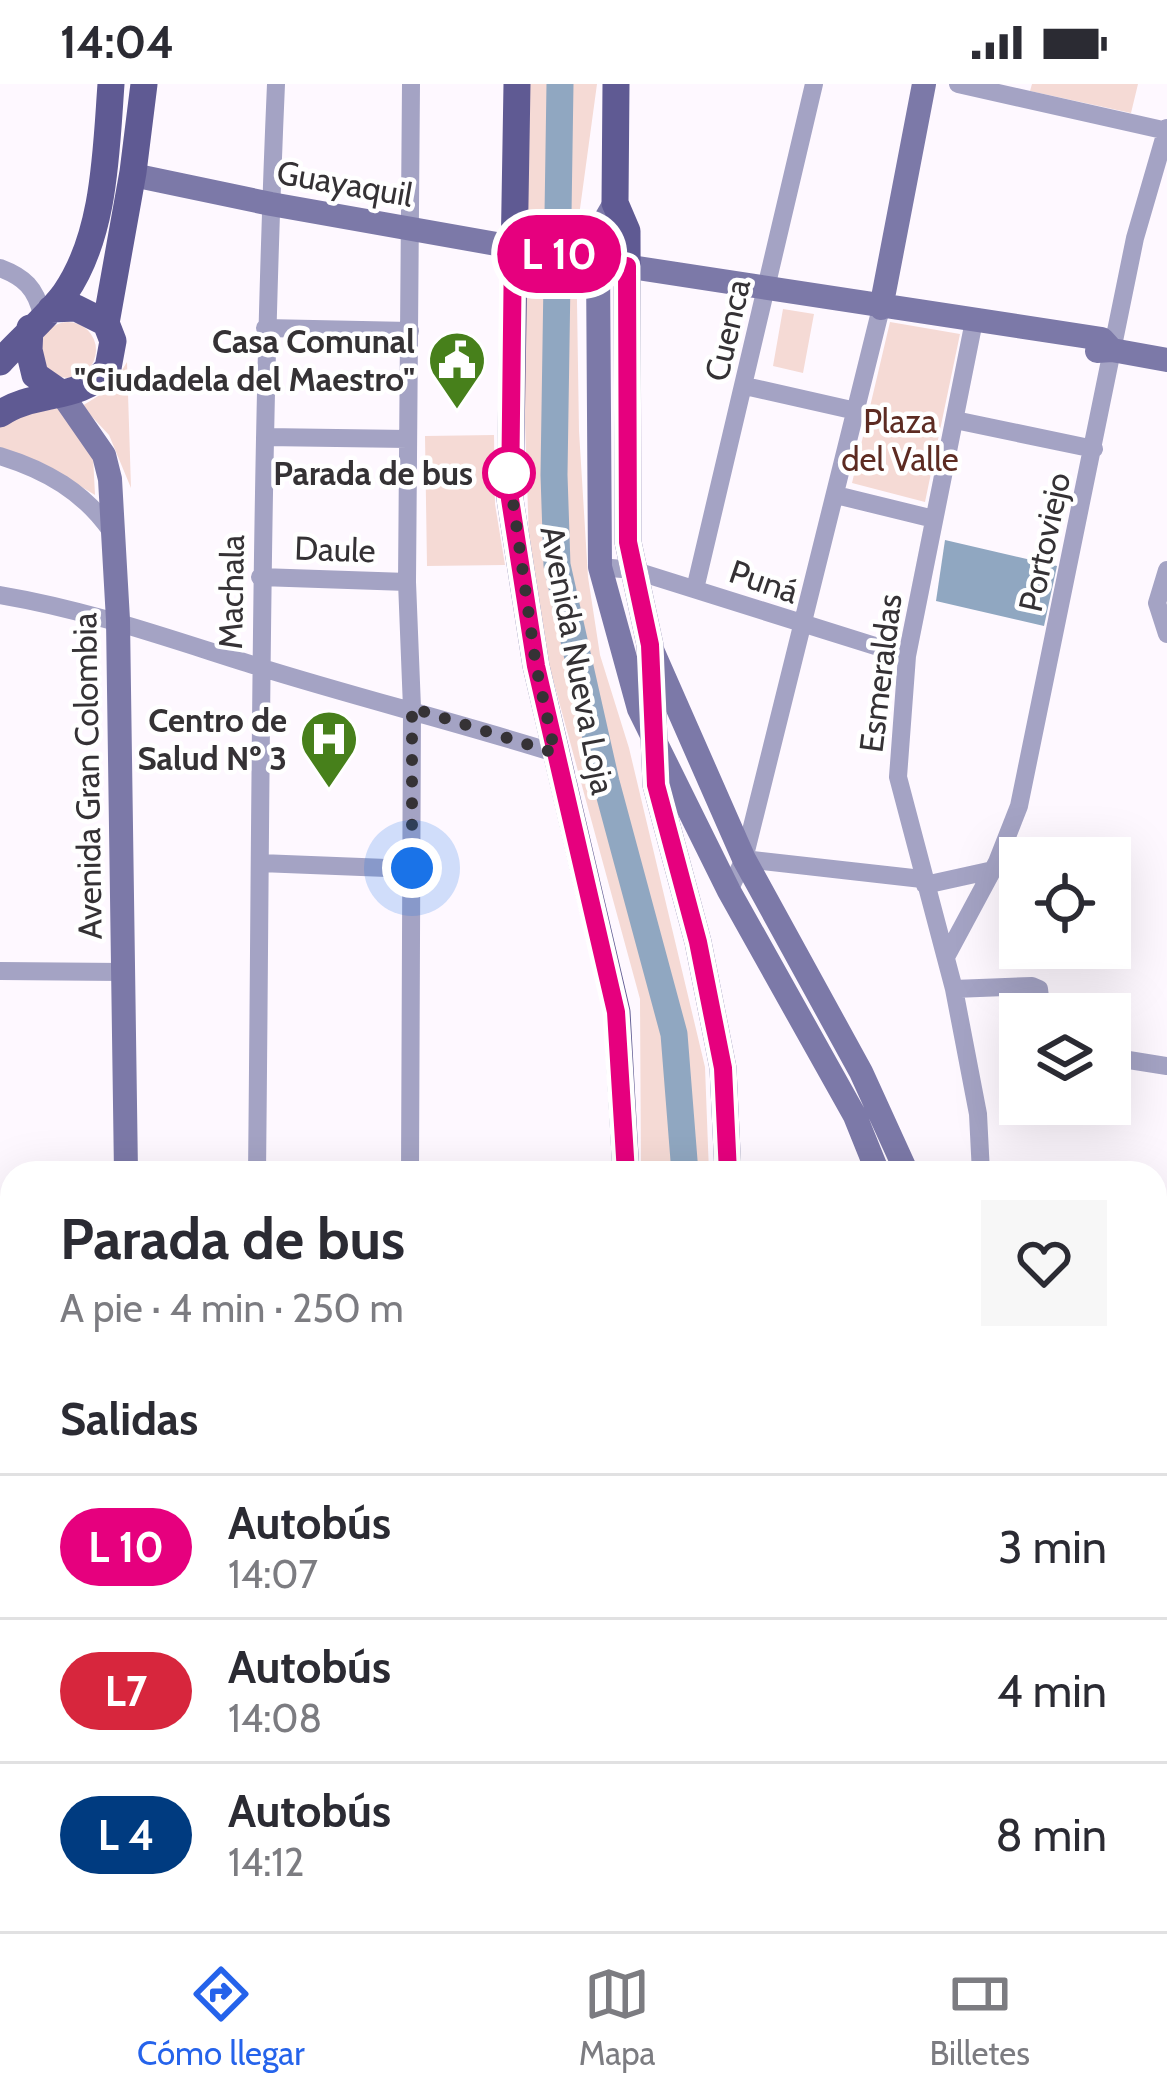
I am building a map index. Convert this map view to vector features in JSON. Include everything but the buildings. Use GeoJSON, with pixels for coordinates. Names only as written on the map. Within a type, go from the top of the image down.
{"type":"FeatureCollection","features":[{"type":"Feature","properties":{"kind":"main road"},"geometry":{"type":"LineString","coordinates":[[0,362],[65,293],[81,261],[99,202],[111,84]]}},
{"type":"Feature","properties":{"kind":"main road"},"geometry":{"type":"LineString","coordinates":[[0,414],[21,401],[77,392],[108,368],[113,340],[106,322],[144,84]]}},
{"type":"Feature","properties":{"kind":"main road","name":"Avenida Nueva Loja"},"geometry":{"type":"LineString","coordinates":[[517,84],[510,499],[536,666],[616,1012],[625,1161]]}},
{"type":"Feature","properties":{"kind":"main road"},"geometry":{"type":"LineString","coordinates":[[616,84],[614,203],[627,231],[628,542],[650,645],[656,785],[698,942],[723,1068],[727,1161]]}},
{"type":"Feature","properties":{"kind":"main road"},"geometry":{"type":"LineString","coordinates":[[881,308],[924,84]]}},
{"type":"Feature","properties":{"kind":"main road","name":"Guayaquil"},"geometry":{"type":"LineString","coordinates":[[133,175],[598,262],[974,320],[986,330],[1167,360]]}},
{"type":"Feature","properties":{"kind":"main road"},"geometry":{"type":"LineString","coordinates":[[614,203],[601,227],[598,262],[600,567],[639,709],[729,891],[828,1064],[872,1161]]}},
{"type":"Feature","properties":{"kind":"main road"},"geometry":{"type":"LineString","coordinates":[[41,317],[76,308],[106,322]]}},
{"type":"Feature","properties":{"kind":"main road"},"geometry":{"type":"LineString","coordinates":[[41,317],[29,350],[35,375],[61,393]]}},
{"type":"Feature","properties":{"kind":"main road","name":"Avenida Gran Colombia"},"geometry":{"type":"LineString","coordinates":[[61,393],[104,455],[110,479],[118,620],[126,1161]]}},
{"type":"Feature","properties":{"kind":"main road"},"geometry":{"type":"LineString","coordinates":[[650,645],[744,859],[861,1072],[902,1161]]}},
{"type":"Feature","properties":{"kind":"street","name":"Machala"},"geometry":{"type":"LineString","coordinates":[[257,1161],[260,577],[276,84]]}},
{"type":"Feature","properties":{"kind":"street"},"geometry":{"type":"LineString","coordinates":[[410,1161],[412,708],[406,582],[411,84]]}},
{"type":"Feature","properties":{"kind":"street","name":"Cuenca"},"geometry":{"type":"LineString","coordinates":[[695,589],[814,84]]}},
{"type":"Feature","properties":{"kind":"street"},"geometry":{"type":"LineString","coordinates":[[958,84],[1167,130]]}},
{"type":"Feature","properties":{"kind":"street","name":"Portoviejo"},"geometry":{"type":"LineString","coordinates":[[946,957],[993,870],[1019,806],[1136,238],[1167,130]]}},
{"type":"Feature","properties":{"kind":"street"},"geometry":{"type":"LineString","coordinates":[[0,268],[21,276],[39,300],[41,317]]}},
{"type":"Feature","properties":{"kind":"street"},"geometry":{"type":"LineString","coordinates":[[729,891],[744,859],[881,308]]}},
{"type":"Feature","properties":{"kind":"street","name":"Esmeraldas"},"geometry":{"type":"LineString","coordinates":[[974,320],[907,656],[898,777],[954,989],[978,1114],[980,1161]]}},
{"type":"Feature","properties":{"kind":"street"},"geometry":{"type":"LineString","coordinates":[[265,328],[410,332]]}},
{"type":"Feature","properties":{"kind":"street"},"geometry":{"type":"LineString","coordinates":[[745,386],[856,411]]}},
{"type":"Feature","properties":{"kind":"street"},"geometry":{"type":"LineString","coordinates":[[955,420],[1094,449]]}},
{"type":"Feature","properties":{"kind":"street"},"geometry":{"type":"LineString","coordinates":[[266,437],[408,439]]}},
{"type":"Feature","properties":{"kind":"street"},"geometry":{"type":"LineString","coordinates":[[0,456],[69,488],[93,506],[111,531]]}},
{"type":"Feature","properties":{"kind":"street"},"geometry":{"type":"LineString","coordinates":[[836,495],[934,519]]}},
{"type":"Feature","properties":{"kind":"street","name":"Puná"},"geometry":{"type":"LineString","coordinates":[[600,567],[633,570],[907,656]]}},
{"type":"Feature","properties":{"kind":"street"},"geometry":{"type":"LineString","coordinates":[[1167,570],[1157,603],[1167,634]]}},
{"type":"Feature","properties":{"kind":"street","name":"Daule"},"geometry":{"type":"LineString","coordinates":[[260,577],[406,582]]}},
{"type":"Feature","properties":{"kind":"street"},"geometry":{"type":"LineString","coordinates":[[0,595],[118,620],[259,667],[555,753]]}},
{"type":"Feature","properties":{"kind":"street"},"geometry":{"type":"LineString","coordinates":[[744,859],[924,882],[993,870]]}},
{"type":"Feature","properties":{"kind":"street"},"geometry":{"type":"LineString","coordinates":[[260,863],[412,868]]}},
{"type":"Feature","properties":{"kind":"street"},"geometry":{"type":"LineString","coordinates":[[0,971],[123,972]]}},
{"type":"Feature","properties":{"kind":"street"},"geometry":{"type":"LineString","coordinates":[[954,989],[1032,986],[1039,993]]}},
{"type":"Feature","properties":{"kind":"street"},"geometry":{"type":"LineString","coordinates":[[1131,1060],[1167,1066]]}},
{"type":"Feature","properties":{"kind":"green space"},"geometry":{"type":"Polygon","coordinates":[[[527,84],[597,84],[576,238],[579,431],[588,577],[600,655],[629,748],[705,1067],[709,1161],[641,1161],[640,999],[545,650],[529,540],[524,393],[527,84]]]}},
{"type":"Feature","properties":{"kind":"green space"},"geometry":{"type":"Polygon","coordinates":[[[1032,84],[1138,84],[1131,113],[1030,91],[1032,84]]]}},
{"type":"Feature","properties":{"kind":"green space"},"geometry":{"type":"Polygon","coordinates":[[[783,309],[814,314],[803,373],[773,366],[783,309]]]}},
{"type":"Feature","properties":{"kind":"green space"},"geometry":{"type":"Polygon","coordinates":[[[68,322],[88,330],[96,350],[88,370],[68,378],[48,370],[40,350],[48,330],[68,322]]]}},
{"type":"Feature","properties":{"kind":"green space","name":"Plaza del Valle"},"geometry":{"type":"Polygon","coordinates":[[[890,322],[960,334],[925,502],[852,483],[890,322]]]}},
{"type":"Feature","properties":{"kind":"green space"},"geometry":{"type":"Polygon","coordinates":[[[127,362],[131,488],[109,435],[82,406],[111,388],[127,362]]]}},
{"type":"Feature","properties":{"kind":"green space"},"geometry":{"type":"Polygon","coordinates":[[[59,408],[93,456],[95,495],[40,462],[0,449],[0,427],[17,415],[59,408]]]}},
{"type":"Feature","properties":{"kind":"green space"},"geometry":{"type":"Polygon","coordinates":[[[494,435],[495,504],[505,565],[427,566],[425,436],[494,435]]]}},
{"type":"Feature","properties":{"kind":"water"},"geometry":{"type":"Polygon","coordinates":[[[945,540],[1057,566],[1044,626],[936,601],[945,540]]]}},
{"type":"Feature","properties":{"kind":"waterway"},"geometry":{"type":"LineString","coordinates":[[560,84],[557,565],[606,782],[674,1034],[684,1161]]}},
{"type":"Feature","properties":{"kind":"bus line"},"geometry":{"type":"LineString","coordinates":[[625,1161],[613,992],[536,666],[510,499],[513,245],[627,266],[628,542],[650,645],[656,785],[698,942],[723,1068],[728,1161]]}},
{"type":"Feature","properties":{"kind":"place","name":"Casa Comunal \"Ciudadela del Maestro\""},"geometry":{"type":"Point","coordinates":[457,411]}},
{"type":"Feature","properties":{"kind":"place","name":"Parada de bus"},"geometry":{"type":"Point","coordinates":[509,473]}},
{"type":"Feature","properties":{"kind":"place","name":"Centro de Salud Nº 3"},"geometry":{"type":"Point","coordinates":[329,790]}},
{"type":"Feature","properties":{"kind":"route"},"geometry":{"type":"LineString","coordinates":[[412,868],[412,708],[555,753],[536,666],[509,473]]}}]}
